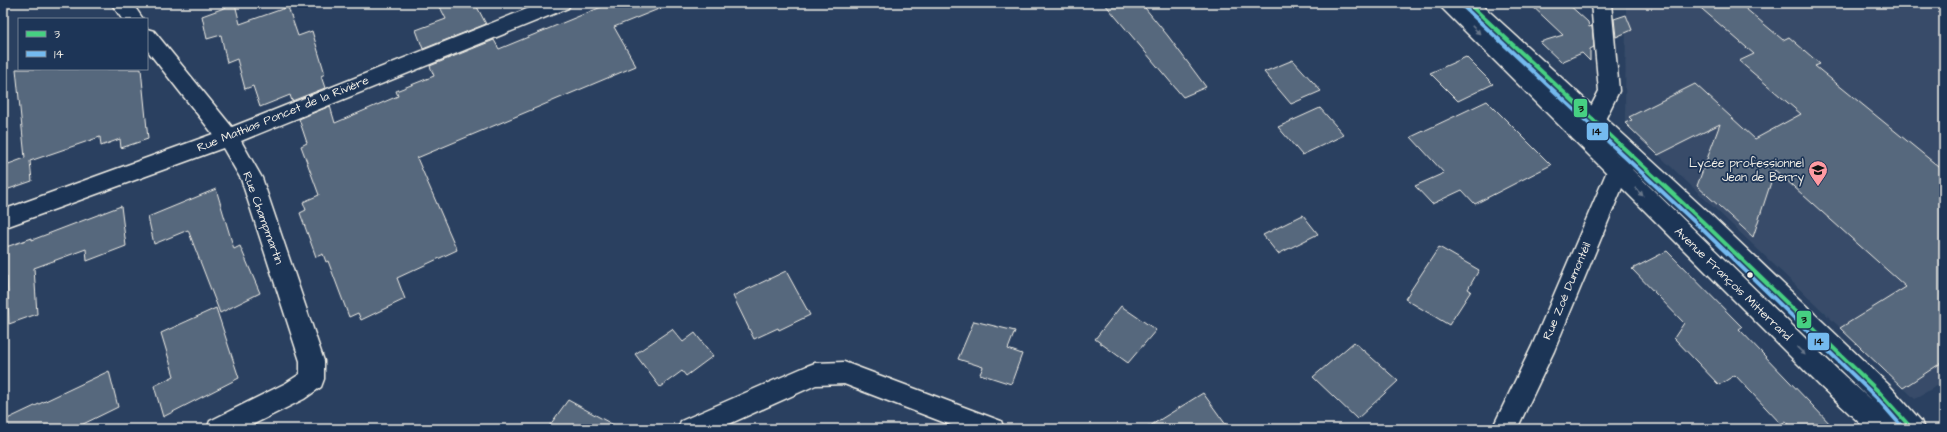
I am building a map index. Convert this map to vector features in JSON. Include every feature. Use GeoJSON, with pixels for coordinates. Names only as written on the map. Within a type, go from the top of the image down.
{"type":"FeatureCollection","features":[{"type":"Feature","properties":{"kind":"street"},"geometry":{"type":"LineString","coordinates":[[121,3],[132,18]]}},
{"type":"Feature","properties":{"kind":"street","name":"Rue Mathias Poncet de la Rivière"},"geometry":{"type":"LineString","coordinates":[[3,219],[228,137],[561,3]]}},
{"type":"Feature","properties":{"kind":"street"},"geometry":{"type":"LineString","coordinates":[[1449,3],[1593,128]]}},
{"type":"Feature","properties":{"kind":"street"},"geometry":{"type":"LineString","coordinates":[[1468,3],[1593,128]]}},
{"type":"Feature","properties":{"kind":"street"},"geometry":{"type":"LineString","coordinates":[[1593,128],[1609,91],[1601,3]]}},
{"type":"Feature","properties":{"kind":"street","name":"Rue Champmartin"},"geometry":{"type":"LineString","coordinates":[[148,37],[228,137],[250,178],[312,361],[312,379],[295,391],[219,429]]}},
{"type":"Feature","properties":{"kind":"street","name":"Avenue François Mitterrand"},"geometry":{"type":"LineString","coordinates":[[1593,128],[1601,154],[1625,163],[1880,393],[1912,429]]}},
{"type":"Feature","properties":{"kind":"street","name":"Avenue François Mitterrand"},"geometry":{"type":"LineString","coordinates":[[1593,128],[1829,378],[1884,429]]}},
{"type":"Feature","properties":{"kind":"street","name":"Rue Zoé Dumontéil"},"geometry":{"type":"LineString","coordinates":[[1504,429],[1542,351],[1625,163]]}},
{"type":"Feature","properties":{"kind":"street"},"geometry":{"type":"LineString","coordinates":[[690,429],[815,374],[844,373],[992,429]]}},
{"type":"Feature","properties":{"kind":"shaded area","name":"Lycée professionnel Jean de Berry"},"geometry":{"type":"Polygon","coordinates":[[[1626,3],[1944,3],[1944,381],[1915,399],[1625,123],[1626,3]]]}},
{"type":"Feature","properties":{"kind":"building"},"geometry":{"type":"Polygon","coordinates":[[[438,3],[475,3],[486,24],[423,49],[416,30],[446,19],[438,3]]]}},
{"type":"Feature","properties":{"kind":"building"},"geometry":{"type":"Polygon","coordinates":[[[611,3],[671,4],[614,27],[636,66],[417,158],[457,250],[397,278],[405,299],[361,320],[358,313],[349,317],[328,261],[326,262],[323,254],[316,257],[300,213],[306,210],[303,202],[319,195],[301,146],[307,143],[299,119],[330,106],[335,123],[398,96],[396,91],[434,76],[430,66],[494,40],[499,49],[611,3]]]}},
{"type":"Feature","properties":{"kind":"building"},"geometry":{"type":"Polygon","coordinates":[[[1104,3],[1141,3],[1206,87],[1183,97],[1104,3]]]}},
{"type":"Feature","properties":{"kind":"building"},"geometry":{"type":"Polygon","coordinates":[[[1529,3],[1567,3],[1588,22],[1589,27],[1592,26],[1594,47],[1590,49],[1590,61],[1582,53],[1561,62],[1540,42],[1563,35],[1529,3]]]}},
{"type":"Feature","properties":{"kind":"building"},"geometry":{"type":"Polygon","coordinates":[[[1695,3],[1739,3],[1783,40],[1789,37],[1820,64],[1815,66],[1944,171],[1944,361],[1903,388],[1840,328],[1906,287],[1775,170],[1753,237],[1697,186],[1720,124],[1658,155],[1625,123],[1632,120],[1629,117],[1695,84],[1755,139],[1801,114],[1739,61],[1754,54],[1695,3]]]}},
{"type":"Feature","properties":{"kind":"building"},"geometry":{"type":"Polygon","coordinates":[[[235,4],[240,24],[288,7],[298,36],[312,31],[325,74],[321,76],[325,88],[292,101],[290,95],[260,107],[253,86],[245,89],[237,59],[227,63],[221,35],[207,39],[202,16],[235,4]]]}},
{"type":"Feature","properties":{"kind":"building"},"geometry":{"type":"Polygon","coordinates":[[[1626,15],[1632,30],[1616,37],[1614,19],[1626,15]]]}},
{"type":"Feature","properties":{"kind":"building"},"geometry":{"type":"Polygon","coordinates":[[[1466,57],[1493,84],[1458,101],[1430,73],[1466,57]]]}},
{"type":"Feature","properties":{"kind":"building"},"geometry":{"type":"Polygon","coordinates":[[[1293,60],[1321,91],[1291,104],[1264,72],[1293,60]]]}},
{"type":"Feature","properties":{"kind":"building"},"geometry":{"type":"Polygon","coordinates":[[[16,69],[141,70],[148,139],[121,148],[120,139],[101,146],[100,137],[30,161],[32,181],[3,191],[3,166],[25,158],[16,69]]]}},
{"type":"Feature","properties":{"kind":"building"},"geometry":{"type":"Polygon","coordinates":[[[1487,101],[1551,165],[1475,204],[1462,190],[1432,204],[1415,186],[1444,173],[1411,137],[1487,101]]]}},
{"type":"Feature","properties":{"kind":"building"},"geometry":{"type":"Polygon","coordinates":[[[1320,108],[1344,135],[1302,155],[1278,127],[1320,108]]]}},
{"type":"Feature","properties":{"kind":"building"},"geometry":{"type":"Polygon","coordinates":[[[216,189],[234,249],[240,246],[260,293],[220,313],[188,230],[154,244],[148,217],[216,189]]]}},
{"type":"Feature","properties":{"kind":"building"},"geometry":{"type":"Polygon","coordinates":[[[121,206],[126,246],[87,261],[86,249],[34,268],[37,314],[9,324],[7,276],[3,278],[3,248],[32,238],[32,240],[121,206]]]}},
{"type":"Feature","properties":{"kind":"building"},"geometry":{"type":"Polygon","coordinates":[[[1303,215],[1318,234],[1278,254],[1263,235],[1303,215]]]}},
{"type":"Feature","properties":{"kind":"building"},"geometry":{"type":"Polygon","coordinates":[[[1439,247],[1479,270],[1468,289],[1471,291],[1449,325],[1405,299],[1439,247]]]}},
{"type":"Feature","properties":{"kind":"building"},"geometry":{"type":"Polygon","coordinates":[[[1667,251],[1742,327],[1739,329],[1835,429],[1793,429],[1786,421],[1781,424],[1735,375],[1719,385],[1674,338],[1684,323],[1632,269],[1667,251]]]}},
{"type":"Feature","properties":{"kind":"building"},"geometry":{"type":"Polygon","coordinates":[[[786,271],[810,315],[779,330],[778,328],[754,339],[733,296],[786,271]]]}},
{"type":"Feature","properties":{"kind":"building"},"geometry":{"type":"Polygon","coordinates":[[[1121,306],[1156,330],[1128,363],[1095,339],[1121,306]]]}},
{"type":"Feature","properties":{"kind":"building"},"geometry":{"type":"Polygon","coordinates":[[[216,308],[239,378],[163,417],[154,386],[174,376],[161,333],[216,308]]]}},
{"type":"Feature","properties":{"kind":"building"},"geometry":{"type":"Polygon","coordinates":[[[974,321],[1015,331],[1008,349],[1022,354],[1011,384],[980,374],[983,367],[958,359],[974,321]]]}},
{"type":"Feature","properties":{"kind":"building"},"geometry":{"type":"Polygon","coordinates":[[[672,329],[683,342],[695,333],[713,356],[686,376],[682,371],[660,387],[635,354],[672,329]]]}},
{"type":"Feature","properties":{"kind":"building"},"geometry":{"type":"Polygon","coordinates":[[[1354,342],[1398,381],[1357,419],[1313,377],[1354,342]]]}},
{"type":"Feature","properties":{"kind":"building"},"geometry":{"type":"Polygon","coordinates":[[[109,371],[118,407],[73,429],[3,429],[3,421],[109,371]]]}},
{"type":"Feature","properties":{"kind":"building"},"geometry":{"type":"Polygon","coordinates":[[[1203,393],[1229,429],[1145,429],[1203,393]]]}},
{"type":"Feature","properties":{"kind":"building"},"geometry":{"type":"Polygon","coordinates":[[[568,400],[621,429],[547,429],[568,400]]]}},
{"type":"Feature","properties":{"kind":"transit line","name":"3"},"geometry":{"type":"LineString","coordinates":[[1468,3],[1703,222],[1880,393],[1912,429]]}},
{"type":"Feature","properties":{"kind":"transit line","name":"14"},"geometry":{"type":"LineString","coordinates":[[1464,7],[1699,226],[1876,397],[1904,429]]}},
{"type":"Feature","properties":{"kind":"place","name":"Lycée professionnel Jean de Berry"},"geometry":{"type":"Point","coordinates":[1818,187]}}]}
